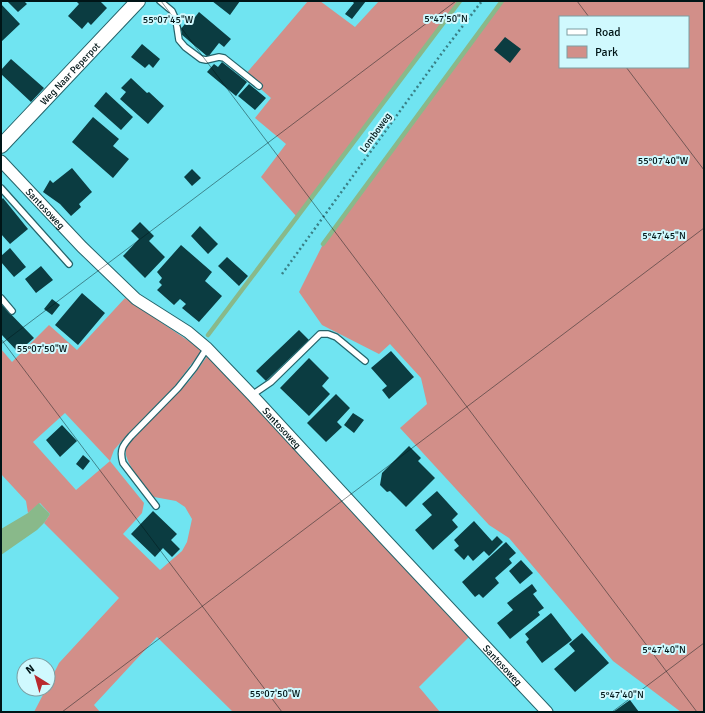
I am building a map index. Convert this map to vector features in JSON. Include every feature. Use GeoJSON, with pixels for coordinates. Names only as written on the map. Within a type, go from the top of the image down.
{"type":"FeatureCollection","features":[{"type":"Feature","properties":{"kind":"street","name":"Weg Naar Peperpot"},"geometry":{"type":"LineString","coordinates":[[1,146],[138,1]]}},
{"type":"Feature","properties":{"kind":"street","name":"Santosoweg"},"geometry":{"type":"LineString","coordinates":[[1,161],[82,246],[136,299],[188,332],[206,348],[252,395],[547,712]]}},
{"type":"Feature","properties":{"kind":"lane"},"geometry":{"type":"LineString","coordinates":[[160,1],[172,11],[176,20],[179,40],[185,47],[201,59],[206,60],[219,57],[224,58],[259,86]]}},
{"type":"Feature","properties":{"kind":"lane"},"geometry":{"type":"LineString","coordinates":[[1,188],[69,264]]}},
{"type":"Feature","properties":{"kind":"lane"},"geometry":{"type":"LineString","coordinates":[[1,298],[12,311]]}},
{"type":"Feature","properties":{"kind":"lane"},"geometry":{"type":"LineString","coordinates":[[252,395],[271,382],[320,334],[328,334],[336,337],[365,361]]}},
{"type":"Feature","properties":{"kind":"lane"},"geometry":{"type":"LineString","coordinates":[[156,506],[123,463],[121,456],[122,450],[124,444],[131,436],[178,388],[194,368],[206,348]]}},
{"type":"Feature","properties":{"kind":"path","name":"Lomboweg"},"geometry":{"type":"LineString","coordinates":[[282,274],[442,53],[482,1]]}},
{"type":"Feature","properties":{"kind":"green space"},"geometry":{"type":"Polygon","coordinates":[[[308,1],[320,1],[355,27],[379,1],[460,1],[297,217],[261,177],[286,144],[255,118],[271,98],[245,75],[308,1]]]}},
{"type":"Feature","properties":{"kind":"green space"},"geometry":{"type":"Polygon","coordinates":[[[502,1],[704,1],[704,712],[681,712],[613,661],[509,538],[489,525],[400,428],[427,404],[421,378],[390,344],[379,354],[322,325],[299,292],[323,244],[502,1]]]}},
{"type":"Feature","properties":{"kind":"green space"},"geometry":{"type":"Polygon","coordinates":[[[125,298],[202,350],[175,386],[114,450],[110,461],[144,503],[142,513],[123,534],[160,570],[182,551],[187,542],[192,519],[185,507],[176,501],[154,497],[131,467],[126,453],[126,448],[190,380],[208,355],[470,636],[419,687],[440,712],[233,712],[157,637],[94,705],[100,712],[34,712],[42,697],[56,697],[56,669],[59,663],[119,598],[44,523],[50,514],[40,503],[28,513],[26,501],[1,474],[1,349],[12,362],[49,325],[77,350],[125,298]],[[65,413],[33,442],[76,490],[110,461],[65,413]]]}},
{"type":"Feature","properties":{"kind":"shaded area"},"geometry":{"type":"Polygon","coordinates":[[[39,503],[50,514],[44,523],[37,530],[1,555],[1,529],[28,513],[39,503]]]}},
{"type":"Feature","properties":{"kind":"building"},"geometry":{"type":"Polygon","coordinates":[[[7,1],[24,1],[27,4],[18,12],[7,1]]]}},
{"type":"Feature","properties":{"kind":"building"},"geometry":{"type":"Polygon","coordinates":[[[76,1],[100,1],[107,8],[91,25],[88,22],[82,29],[68,16],[79,4],[76,1]]]}},
{"type":"Feature","properties":{"kind":"building"},"geometry":{"type":"Polygon","coordinates":[[[212,1],[240,1],[230,15],[212,1]]]}},
{"type":"Feature","properties":{"kind":"building"},"geometry":{"type":"Polygon","coordinates":[[[352,1],[366,1],[352,19],[345,14],[354,3],[352,1]]]}},
{"type":"Feature","properties":{"kind":"building"},"geometry":{"type":"Polygon","coordinates":[[[1,4],[20,24],[1,42],[1,4]]]}},
{"type":"Feature","properties":{"kind":"building"},"geometry":{"type":"Polygon","coordinates":[[[199,12],[231,39],[224,47],[219,43],[208,57],[181,34],[182,32],[180,30],[189,19],[192,21],[199,12]]]}},
{"type":"Feature","properties":{"kind":"building"},"geometry":{"type":"Polygon","coordinates":[[[505,37],[521,49],[510,63],[494,50],[505,37]]]}},
{"type":"Feature","properties":{"kind":"building"},"geometry":{"type":"Polygon","coordinates":[[[142,44],[160,59],[153,68],[149,64],[145,68],[131,57],[142,44]]]}},
{"type":"Feature","properties":{"kind":"building"},"geometry":{"type":"Polygon","coordinates":[[[11,59],[44,88],[31,102],[1,74],[1,70],[11,59]]]}},
{"type":"Feature","properties":{"kind":"building"},"geometry":{"type":"Polygon","coordinates":[[[222,62],[247,82],[236,96],[207,72],[214,64],[218,67],[222,62]]]}},
{"type":"Feature","properties":{"kind":"building"},"geometry":{"type":"Polygon","coordinates":[[[131,78],[164,106],[148,124],[120,99],[126,92],[121,88],[131,78]]]}},
{"type":"Feature","properties":{"kind":"building"},"geometry":{"type":"Polygon","coordinates":[[[249,84],[266,98],[255,110],[238,96],[249,84]]]}},
{"type":"Feature","properties":{"kind":"building"},"geometry":{"type":"Polygon","coordinates":[[[106,92],[133,117],[121,130],[94,106],[106,92]]]}},
{"type":"Feature","properties":{"kind":"building"},"geometry":{"type":"Polygon","coordinates":[[[93,117],[119,139],[113,146],[129,159],[113,178],[72,142],[93,117]]]}},
{"type":"Feature","properties":{"kind":"building"},"geometry":{"type":"Polygon","coordinates":[[[72,168],[92,192],[79,204],[81,207],[71,216],[60,204],[43,192],[50,180],[53,183],[72,168]]]}},
{"type":"Feature","properties":{"kind":"building"},"geometry":{"type":"Polygon","coordinates":[[[192,169],[201,178],[192,186],[184,177],[192,169]]]}},
{"type":"Feature","properties":{"kind":"building"},"geometry":{"type":"Polygon","coordinates":[[[3,198],[28,229],[10,244],[1,234],[1,200],[3,198]]]}},
{"type":"Feature","properties":{"kind":"building"},"geometry":{"type":"Polygon","coordinates":[[[140,222],[154,236],[149,241],[165,257],[145,278],[123,256],[139,239],[131,231],[140,222]]]}},
{"type":"Feature","properties":{"kind":"building"},"geometry":{"type":"Polygon","coordinates":[[[200,226],[218,244],[208,254],[191,236],[200,226]]]}},
{"type":"Feature","properties":{"kind":"building"},"geometry":{"type":"Polygon","coordinates":[[[181,245],[212,272],[205,281],[222,296],[199,322],[182,308],[186,304],[180,299],[174,305],[157,290],[162,285],[159,282],[162,278],[157,272],[181,245]]]}},
{"type":"Feature","properties":{"kind":"building"},"geometry":{"type":"Polygon","coordinates":[[[10,248],[26,267],[14,277],[1,262],[1,256],[10,248]]]}},
{"type":"Feature","properties":{"kind":"building"},"geometry":{"type":"Polygon","coordinates":[[[227,257],[248,276],[239,286],[218,266],[227,257]]]}},
{"type":"Feature","properties":{"kind":"building"},"geometry":{"type":"Polygon","coordinates":[[[41,266],[53,280],[36,293],[25,279],[41,266]]]}},
{"type":"Feature","properties":{"kind":"building"},"geometry":{"type":"Polygon","coordinates":[[[82,293],[105,313],[78,345],[55,325],[82,293]]]}},
{"type":"Feature","properties":{"kind":"building"},"geometry":{"type":"Polygon","coordinates":[[[52,299],[60,305],[52,315],[44,309],[52,299]]]}},
{"type":"Feature","properties":{"kind":"building"},"geometry":{"type":"Polygon","coordinates":[[[1,304],[34,338],[18,352],[1,334],[1,304]]]}},
{"type":"Feature","properties":{"kind":"building"},"geometry":{"type":"Polygon","coordinates":[[[299,330],[309,340],[266,381],[256,371],[299,330]]]}},
{"type":"Feature","properties":{"kind":"building"},"geometry":{"type":"Polygon","coordinates":[[[391,351],[414,377],[389,399],[382,390],[387,386],[371,368],[391,351]]]}},
{"type":"Feature","properties":{"kind":"building"},"geometry":{"type":"Polygon","coordinates":[[[309,358],[329,378],[322,386],[330,394],[309,416],[280,388],[309,358]]]}},
{"type":"Feature","properties":{"kind":"building"},"geometry":{"type":"Polygon","coordinates":[[[336,394],[350,408],[337,422],[342,427],[326,442],[307,423],[336,394]]]}},
{"type":"Feature","properties":{"kind":"building"},"geometry":{"type":"Polygon","coordinates":[[[353,413],[364,420],[354,433],[344,425],[353,413]]]}},
{"type":"Feature","properties":{"kind":"building"},"geometry":{"type":"Polygon","coordinates":[[[62,425],[77,441],[60,457],[46,440],[62,425]]]}},
{"type":"Feature","properties":{"kind":"building"},"geometry":{"type":"Polygon","coordinates":[[[409,446],[421,458],[418,461],[435,478],[406,507],[390,491],[387,492],[380,485],[382,473],[409,446]]]}},
{"type":"Feature","properties":{"kind":"building"},"geometry":{"type":"Polygon","coordinates":[[[83,455],[90,461],[83,470],[76,464],[83,455]]]}},
{"type":"Feature","properties":{"kind":"building"},"geometry":{"type":"Polygon","coordinates":[[[437,491],[458,514],[452,520],[458,527],[433,550],[415,530],[432,515],[422,504],[437,491]]]}},
{"type":"Feature","properties":{"kind":"building"},"geometry":{"type":"Polygon","coordinates":[[[153,511],[177,534],[171,540],[180,549],[172,557],[163,548],[155,557],[131,534],[153,511]]]}},
{"type":"Feature","properties":{"kind":"building"},"geometry":{"type":"Polygon","coordinates":[[[474,521],[492,541],[497,536],[503,542],[489,556],[484,551],[473,561],[468,555],[464,560],[454,550],[459,546],[454,540],[474,521]]]}},
{"type":"Feature","properties":{"kind":"building"},"geometry":{"type":"Polygon","coordinates":[[[506,542],[516,553],[509,559],[512,563],[495,578],[499,583],[483,598],[479,594],[475,597],[462,582],[506,542]]]}},
{"type":"Feature","properties":{"kind":"building"},"geometry":{"type":"Polygon","coordinates":[[[521,560],[533,573],[520,584],[509,571],[521,560]]]}},
{"type":"Feature","properties":{"kind":"building"},"geometry":{"type":"Polygon","coordinates":[[[532,584],[537,591],[533,594],[544,608],[538,612],[540,615],[510,639],[497,623],[513,610],[507,603],[532,584]]]}},
{"type":"Feature","properties":{"kind":"building"},"geometry":{"type":"Polygon","coordinates":[[[551,613],[572,640],[542,663],[526,642],[529,639],[525,634],[551,613]]]}},
{"type":"Feature","properties":{"kind":"building"},"geometry":{"type":"Polygon","coordinates":[[[582,633],[609,663],[575,692],[554,669],[575,651],[569,644],[582,633]]]}},
{"type":"Feature","properties":{"kind":"building"},"geometry":{"type":"Polygon","coordinates":[[[630,700],[639,712],[613,712],[630,700]]]}},
{"type":"Feature","properties":{"kind":"waterway"},"geometry":{"type":"LineString","coordinates":[[208,335],[460,1]]}},
{"type":"Feature","properties":{"kind":"waterway"},"geometry":{"type":"LineString","coordinates":[[323,244],[502,1]]}}]}
